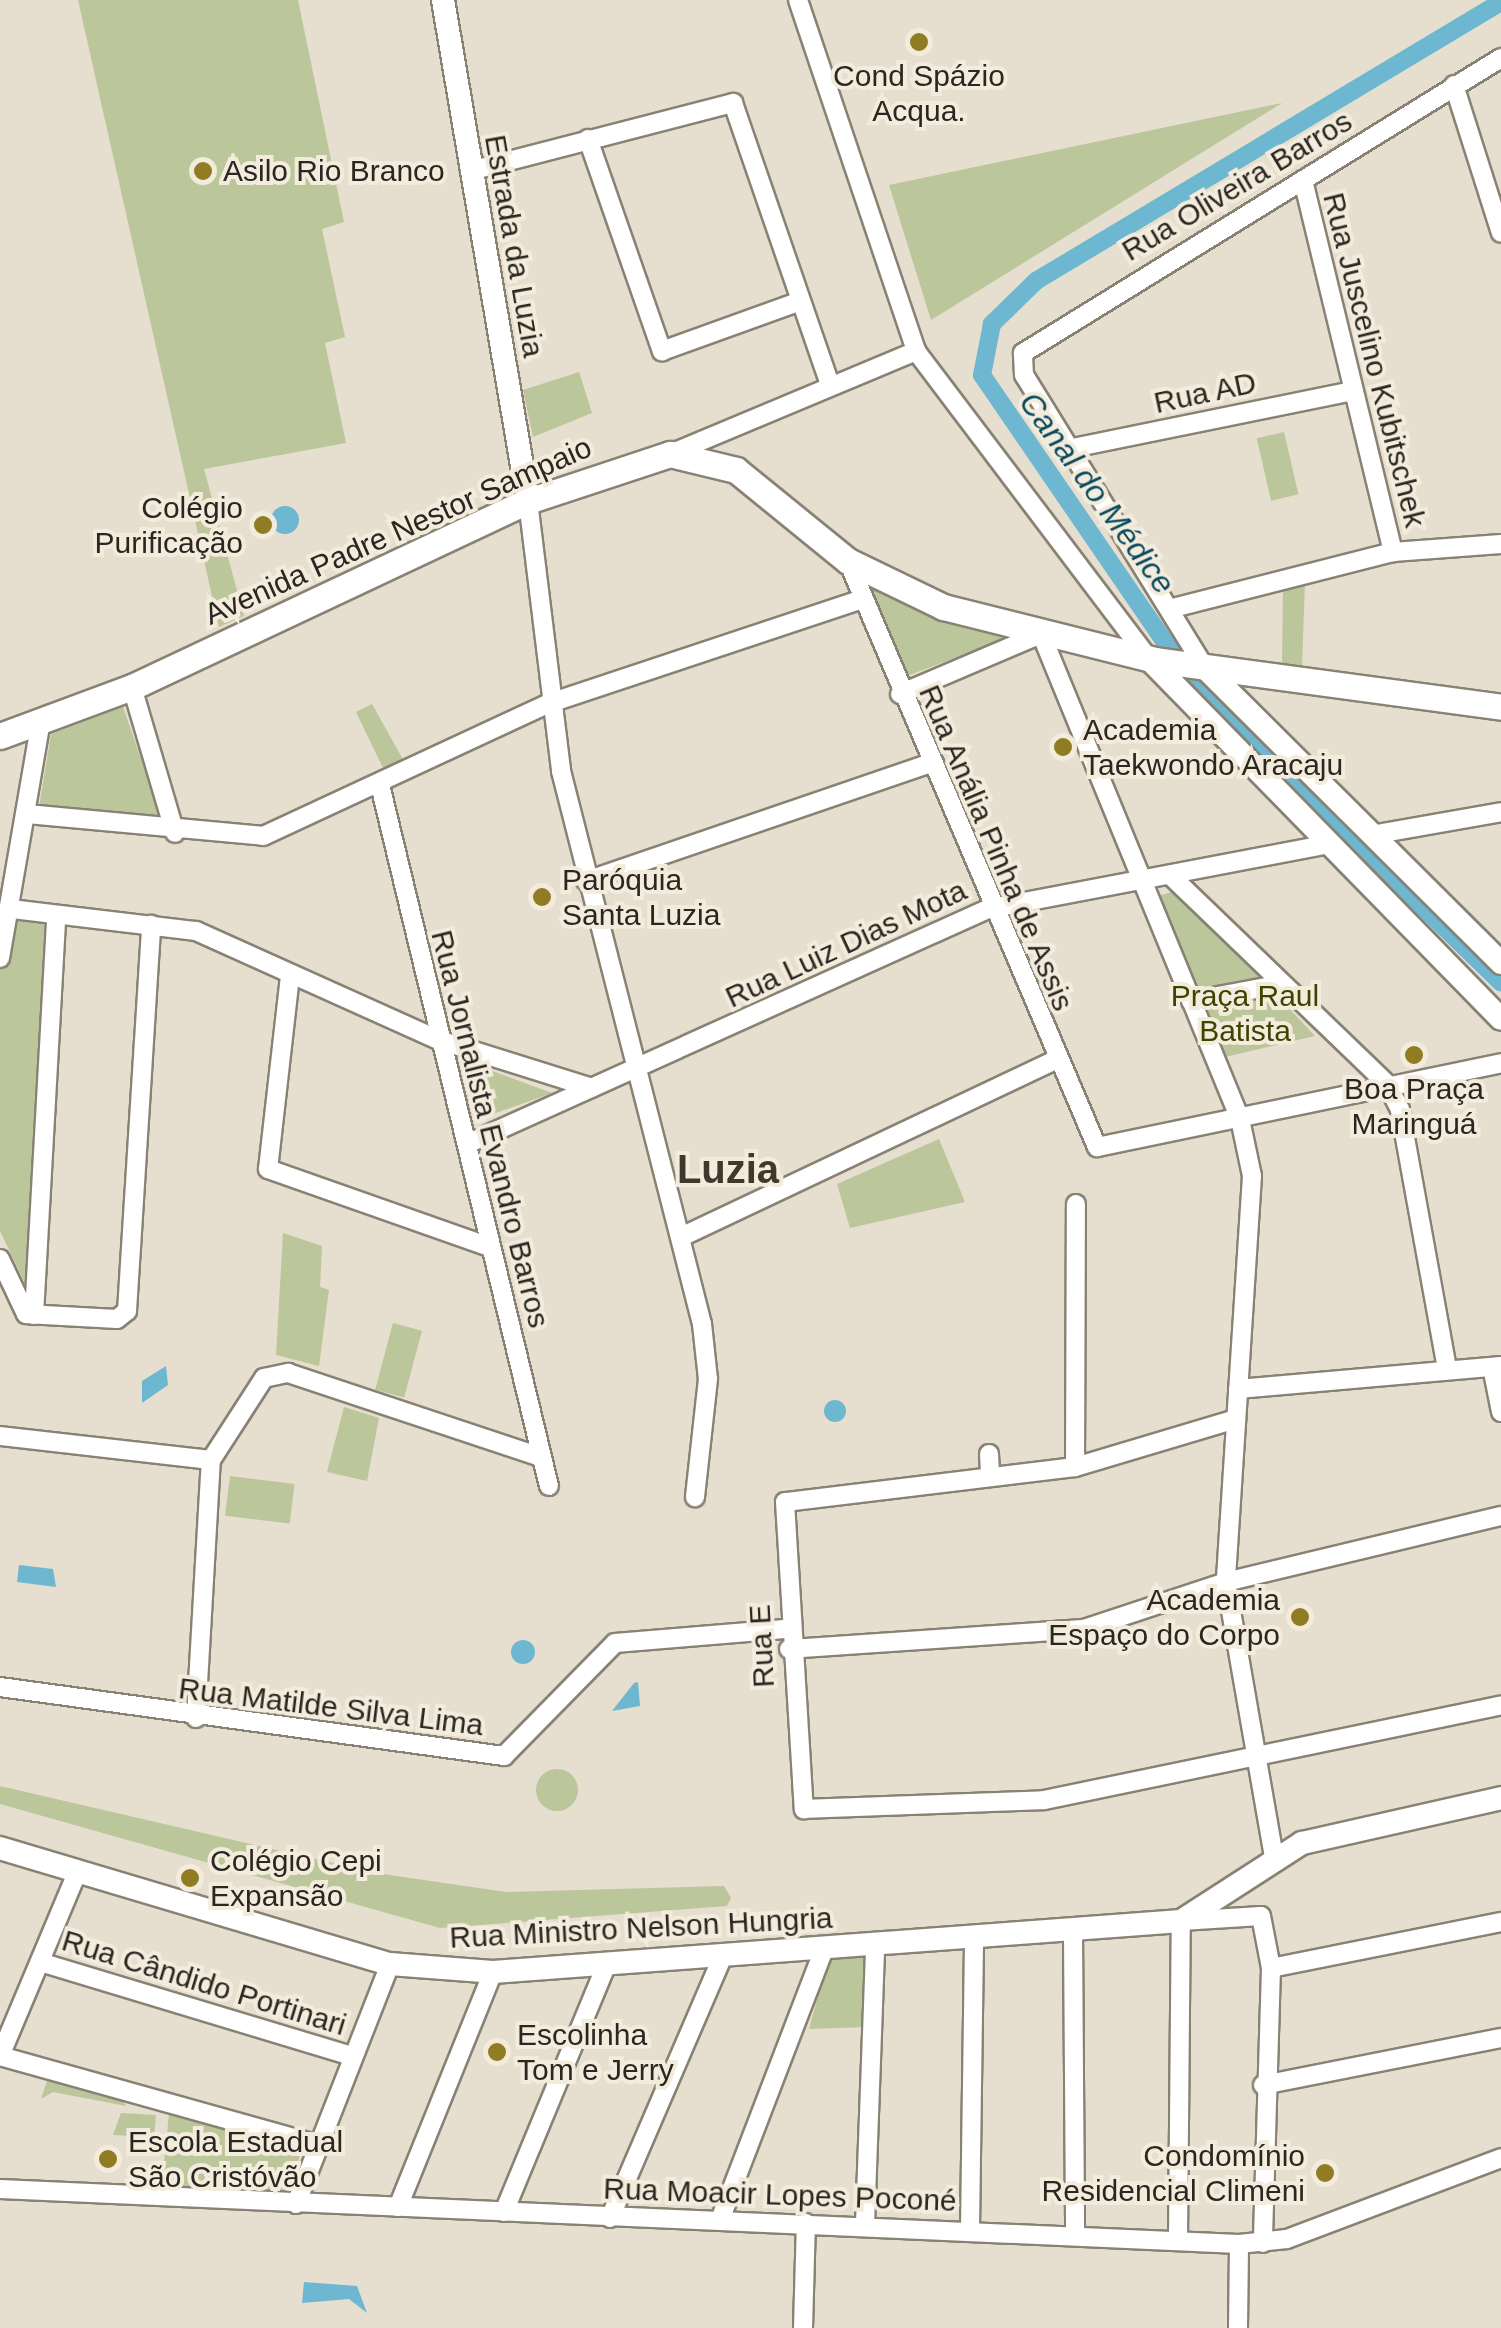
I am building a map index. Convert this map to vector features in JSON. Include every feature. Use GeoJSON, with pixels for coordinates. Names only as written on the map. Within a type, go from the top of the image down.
{"type":"FeatureCollection","features":[{"type":"Feature","properties":{"kind":"main road","name":"Avenida Padre Nestor Sampaio"},"geometry":{"type":"LineString","coordinates":[[0,736],[40,726],[132,686],[528,501],[670,454]]}},
{"type":"Feature","properties":{"kind":"main road"},"geometry":{"type":"LineString","coordinates":[[670,454],[736,470],[848,561],[943,607],[1040,635],[1202,668],[1501,707]]}},
{"type":"Feature","properties":{"kind":"street","name":"Estrada da Luzia"},"geometry":{"type":"LineString","coordinates":[[443,0],[528,501]]}},
{"type":"Feature","properties":{"kind":"street"},"geometry":{"type":"LineString","coordinates":[[798,0],[916,351],[1152,659],[1326,845],[1501,1019]]}},
{"type":"Feature","properties":{"kind":"street","name":"Rua Oliveira Barros"},"geometry":{"type":"LineString","coordinates":[[1068,449],[1024,375],[1023,354],[1035,341],[1501,58]]}},
{"type":"Feature","properties":{"kind":"street"},"geometry":{"type":"LineString","coordinates":[[1454,86],[1501,233]]}},
{"type":"Feature","properties":{"kind":"street"},"geometry":{"type":"LineString","coordinates":[[470,171],[725,101],[738,109],[798,302],[830,384]]}},
{"type":"Feature","properties":{"kind":"street"},"geometry":{"type":"LineString","coordinates":[[588,139],[652,342],[673,351],[798,302]]}},
{"type":"Feature","properties":{"kind":"street","name":"Rua Juscelino Kubitschek"},"geometry":{"type":"LineString","coordinates":[[1303,180],[1392,552]]}},
{"type":"Feature","properties":{"kind":"street"},"geometry":{"type":"LineString","coordinates":[[670,454],[916,351]]}},
{"type":"Feature","properties":{"kind":"street","name":"Rua AD"},"geometry":{"type":"LineString","coordinates":[[1068,449],[1353,391]]}},
{"type":"Feature","properties":{"kind":"street"},"geometry":{"type":"LineString","coordinates":[[1068,449],[1202,668],[1501,963]]}},
{"type":"Feature","properties":{"kind":"street"},"geometry":{"type":"LineString","coordinates":[[528,501],[550,703],[586,881],[640,1070],[680,1237],[708,1379],[695,1498]]}},
{"type":"Feature","properties":{"kind":"street"},"geometry":{"type":"LineString","coordinates":[[1169,610],[1392,552],[1501,544]]}},
{"type":"Feature","properties":{"kind":"street","name":"Rua Anália Pinha de Assis"},"geometry":{"type":"LineString","coordinates":[[848,561],[988,908],[1056,1060],[1103,1151],[1240,1120]]}},
{"type":"Feature","properties":{"kind":"street"},"geometry":{"type":"LineString","coordinates":[[28,814],[175,833],[263,836],[550,703],[863,600]]}},
{"type":"Feature","properties":{"kind":"street"},"geometry":{"type":"LineString","coordinates":[[900,694],[1040,635],[1240,1120],[1255,1213],[1238,1389],[1226,1582],[1253,1757],[1274,1857]]}},
{"type":"Feature","properties":{"kind":"street"},"geometry":{"type":"LineString","coordinates":[[132,686],[175,833]]}},
{"type":"Feature","properties":{"kind":"street"},"geometry":{"type":"LineString","coordinates":[[0,958],[28,814],[40,726]]}},
{"type":"Feature","properties":{"kind":"street"},"geometry":{"type":"LineString","coordinates":[[586,881],[928,764]]}},
{"type":"Feature","properties":{"kind":"street","name":"Rua Jornalista Evandro Barros"},"geometry":{"type":"LineString","coordinates":[[380,785],[549,1486]]}},
{"type":"Feature","properties":{"kind":"street"},"geometry":{"type":"LineString","coordinates":[[1371,835],[1501,812]]}},
{"type":"Feature","properties":{"kind":"street","name":"Rua Luiz Dias Mota"},"geometry":{"type":"LineString","coordinates":[[467,1144],[640,1070],[988,908],[1326,845]]}},
{"type":"Feature","properties":{"kind":"street"},"geometry":{"type":"LineString","coordinates":[[1171,876],[1277,985],[1387,1084],[1400,1110],[1447,1368]]}},
{"type":"Feature","properties":{"kind":"street"},"geometry":{"type":"LineString","coordinates":[[11,910],[151,925],[222,940],[290,976],[439,1040],[592,1088]]}},
{"type":"Feature","properties":{"kind":"street"},"geometry":{"type":"LineString","coordinates":[[34,1315],[56,916]]}},
{"type":"Feature","properties":{"kind":"street"},"geometry":{"type":"LineString","coordinates":[[0,1259],[22,1308],[34,1315],[117,1319],[127,1312],[151,925]]}},
{"type":"Feature","properties":{"kind":"street"},"geometry":{"type":"LineString","coordinates":[[290,976],[268,1169],[490,1247]]}},
{"type":"Feature","properties":{"kind":"street"},"geometry":{"type":"LineString","coordinates":[[1191,1001],[1277,985]]}},
{"type":"Feature","properties":{"kind":"street"},"geometry":{"type":"LineString","coordinates":[[680,1237],[1056,1060]]}},
{"type":"Feature","properties":{"kind":"street"},"geometry":{"type":"LineString","coordinates":[[1240,1120],[1387,1084],[1501,1063]]}},
{"type":"Feature","properties":{"kind":"street"},"geometry":{"type":"LineString","coordinates":[[1075,1467],[1076,1204]]}},
{"type":"Feature","properties":{"kind":"street"},"geometry":{"type":"LineString","coordinates":[[1238,1389],[1496,1366],[1501,1412]]}},
{"type":"Feature","properties":{"kind":"street"},"geometry":{"type":"LineString","coordinates":[[196,1718],[211,1460],[274,1372],[541,1457]]}},
{"type":"Feature","properties":{"kind":"street"},"geometry":{"type":"LineString","coordinates":[[989,1454],[990,1476],[1075,1467],[1236,1419]]}},
{"type":"Feature","properties":{"kind":"street"},"geometry":{"type":"LineString","coordinates":[[0,1436],[211,1460]]}},
{"type":"Feature","properties":{"kind":"street","name":"Rua E"},"geometry":{"type":"LineString","coordinates":[[990,1476],[792,1497],[784,1510],[787,1629],[800,1796],[811,1814],[1044,1800],[1253,1757]]}},
{"type":"Feature","properties":{"kind":"street"},"geometry":{"type":"LineString","coordinates":[[789,1649],[1084,1629],[1226,1582],[1501,1516]]}},
{"type":"Feature","properties":{"kind":"street","name":"Rua Matilde Silva Lima"},"geometry":{"type":"LineString","coordinates":[[0,1687],[196,1718],[504,1756],[615,1643],[787,1629]]}},
{"type":"Feature","properties":{"kind":"street"},"geometry":{"type":"LineString","coordinates":[[1253,1757],[1501,1705]]}},
{"type":"Feature","properties":{"kind":"street","name":"Rua Ministro Nelson Hungria"},"geometry":{"type":"LineString","coordinates":[[1180,1921],[1274,1857],[1324,1836],[1501,1798]]}},
{"type":"Feature","properties":{"kind":"street","name":"Rua Ministro Nelson Hungria"},"geometry":{"type":"LineString","coordinates":[[0,1848],[390,1964],[493,1972],[1261,1916],[1271,1968]]}},
{"type":"Feature","properties":{"kind":"street"},"geometry":{"type":"LineString","coordinates":[[77,1873],[0,2056],[315,2144]]}},
{"type":"Feature","properties":{"kind":"street"},"geometry":{"type":"LineString","coordinates":[[1178,2239],[1180,1921]]}},
{"type":"Feature","properties":{"kind":"street"},"geometry":{"type":"LineString","coordinates":[[1263,2243],[1263,2085],[1271,1968],[1501,1922]]}},
{"type":"Feature","properties":{"kind":"street"},"geometry":{"type":"LineString","coordinates":[[1073,1932],[1075,2233]]}},
{"type":"Feature","properties":{"kind":"street"},"geometry":{"type":"LineString","coordinates":[[970,2229],[974,1939]]}},
{"type":"Feature","properties":{"kind":"street"},"geometry":{"type":"LineString","coordinates":[[864,2224],[875,1945]]}},
{"type":"Feature","properties":{"kind":"street"},"geometry":{"type":"LineString","coordinates":[[720,2220],[824,1948]]}},
{"type":"Feature","properties":{"kind":"street"},"geometry":{"type":"LineString","coordinates":[[610,2218],[723,1955]]}},
{"type":"Feature","properties":{"kind":"street","name":"Rua Cândido Portinari"},"geometry":{"type":"LineString","coordinates":[[40,1962],[352,2056]]}},
{"type":"Feature","properties":{"kind":"street"},"geometry":{"type":"LineString","coordinates":[[504,2212],[607,1963]]}},
{"type":"Feature","properties":{"kind":"street"},"geometry":{"type":"LineString","coordinates":[[296,2204],[315,2144],[390,1964]]}},
{"type":"Feature","properties":{"kind":"street"},"geometry":{"type":"LineString","coordinates":[[398,2208],[493,1972]]}},
{"type":"Feature","properties":{"kind":"street"},"geometry":{"type":"LineString","coordinates":[[1263,2085],[1501,2038]]}},
{"type":"Feature","properties":{"kind":"street","name":"Rua Moacir Lopes Poconé"},"geometry":{"type":"LineString","coordinates":[[0,2189],[610,2218],[1075,2233],[1239,2244],[1263,2243],[1501,2158]]}},
{"type":"Feature","properties":{"kind":"street"},"geometry":{"type":"LineString","coordinates":[[803,2328],[806,2223]]}},
{"type":"Feature","properties":{"kind":"street"},"geometry":{"type":"LineString","coordinates":[[1238,2328],[1239,2244]]}},
{"type":"Feature","properties":{"kind":"green space","name":"Asilo Rio Branco"},"geometry":{"type":"Polygon","coordinates":[[[78,0],[298,0],[344,222],[322,229],[345,337],[325,343],[346,443],[204,469],[244,616],[219,627],[78,0]]]}},
{"type":"Feature","properties":{"kind":"green space"},"geometry":{"type":"Polygon","coordinates":[[[1282,103],[931,320],[889,185],[1282,103]]]}},
{"type":"Feature","properties":{"kind":"green space"},"geometry":{"type":"Polygon","coordinates":[[[579,372],[592,413],[533,437],[523,390],[579,372]]]}},
{"type":"Feature","properties":{"kind":"green space"},"geometry":{"type":"Polygon","coordinates":[[[1284,432],[1298,494],[1271,501],[1257,438],[1284,432]]]}},
{"type":"Feature","properties":{"kind":"green space"},"geometry":{"type":"Polygon","coordinates":[[[1305,581],[1302,667],[1282,664],[1283,586],[1305,581]]]}},
{"type":"Feature","properties":{"kind":"green space"},"geometry":{"type":"Polygon","coordinates":[[[870,589],[1006,639],[904,677],[870,589]]]}},
{"type":"Feature","properties":{"kind":"green space"},"geometry":{"type":"Polygon","coordinates":[[[372,704],[405,763],[385,772],[356,712],[372,704]]]}},
{"type":"Feature","properties":{"kind":"green space"},"geometry":{"type":"Polygon","coordinates":[[[123,707],[163,822],[39,807],[51,734],[123,707]]]}},
{"type":"Feature","properties":{"kind":"green space","name":"Praça Raul Batista"},"geometry":{"type":"Polygon","coordinates":[[[1178,890],[1315,1036],[1225,1057],[1155,897],[1178,890]]]}},
{"type":"Feature","properties":{"kind":"green space"},"geometry":{"type":"Polygon","coordinates":[[[12,911],[55,918],[34,1302],[0,1231],[0,968],[12,911]]]}},
{"type":"Feature","properties":{"kind":"green space"},"geometry":{"type":"Polygon","coordinates":[[[462,1060],[552,1093],[476,1120],[462,1060]]]}},
{"type":"Feature","properties":{"kind":"green space"},"geometry":{"type":"Polygon","coordinates":[[[939,1139],[965,1202],[850,1228],[837,1184],[939,1139]]]}},
{"type":"Feature","properties":{"kind":"green space"},"geometry":{"type":"Polygon","coordinates":[[[283,1233],[322,1246],[320,1287],[329,1290],[319,1366],[276,1355],[283,1233]]]}},
{"type":"Feature","properties":{"kind":"green space"},"geometry":{"type":"Polygon","coordinates":[[[393,1323],[422,1331],[404,1397],[375,1390],[393,1323]]]}},
{"type":"Feature","properties":{"kind":"green space"},"geometry":{"type":"Polygon","coordinates":[[[344,1407],[379,1418],[367,1481],[327,1472],[344,1407]]]}},
{"type":"Feature","properties":{"kind":"green space"},"geometry":{"type":"Polygon","coordinates":[[[230,1476],[295,1484],[290,1524],[225,1516],[230,1476]]]}},
{"type":"Feature","properties":{"kind":"green space"},"geometry":{"type":"Polygon","coordinates":[[[557,1769],[572,1775],[578,1790],[572,1805],[557,1811],[542,1805],[536,1790],[542,1775],[557,1769]]]}},
{"type":"Feature","properties":{"kind":"green space"},"geometry":{"type":"Polygon","coordinates":[[[0,1786],[376,1873],[506,1892],[724,1886],[731,1898],[727,1906],[440,1928],[0,1804],[0,1786]]]}},
{"type":"Feature","properties":{"kind":"green space"},"geometry":{"type":"Polygon","coordinates":[[[868,1956],[867,2027],[809,2029],[828,1959],[868,1956]]]}},
{"type":"Feature","properties":{"kind":"green space"},"geometry":{"type":"Polygon","coordinates":[[[47,2081],[123,2101],[126,2106],[53,2092],[41,2099],[47,2081]]]}},
{"type":"Feature","properties":{"kind":"green space"},"geometry":{"type":"Polygon","coordinates":[[[121,2113],[156,2115],[154,2137],[113,2135],[121,2113]]]}},
{"type":"Feature","properties":{"kind":"green space"},"geometry":{"type":"Polygon","coordinates":[[[169,2114],[302,2147],[288,2198],[161,2193],[169,2114]]]}},
{"type":"Feature","properties":{"kind":"water"},"geometry":{"type":"Polygon","coordinates":[[[285,506],[295,510],[299,520],[295,530],[285,534],[275,530],[271,520],[275,510],[285,506]]]}},
{"type":"Feature","properties":{"kind":"water"},"geometry":{"type":"Polygon","coordinates":[[[166,1366],[168,1385],[142,1403],[142,1381],[166,1366]]]}},
{"type":"Feature","properties":{"kind":"water"},"geometry":{"type":"Polygon","coordinates":[[[835,1400],[843,1403],[843,1419],[835,1422],[827,1419],[824,1411],[827,1403],[835,1400]]]}},
{"type":"Feature","properties":{"kind":"water"},"geometry":{"type":"Polygon","coordinates":[[[19,1565],[53,1569],[56,1587],[17,1582],[19,1565]]]}},
{"type":"Feature","properties":{"kind":"water"},"geometry":{"type":"Polygon","coordinates":[[[523,1640],[532,1643],[532,1661],[523,1664],[514,1661],[511,1652],[514,1643],[523,1640]]]}},
{"type":"Feature","properties":{"kind":"water"},"geometry":{"type":"Polygon","coordinates":[[[638,1682],[640,1706],[612,1711],[634,1683],[638,1682]]]}},
{"type":"Feature","properties":{"kind":"water"},"geometry":{"type":"Polygon","coordinates":[[[304,2282],[357,2286],[367,2313],[349,2299],[302,2303],[304,2282]]]}},
{"type":"Feature","properties":{"kind":"waterway","name":"Canal do Médice"},"geometry":{"type":"LineString","coordinates":[[1501,2],[1036,281],[992,324],[982,375],[1192,682],[1501,982]]}},
{"type":"Feature","properties":{"kind":"place","name":"Cond Spázio Acqua."},"geometry":{"type":"Point","coordinates":[919,42]}},
{"type":"Feature","properties":{"kind":"place","name":"Asilo Rio Branco"},"geometry":{"type":"Point","coordinates":[203,171]}},
{"type":"Feature","properties":{"kind":"place","name":"Colégio Purificação"},"geometry":{"type":"Point","coordinates":[263,525]}},
{"type":"Feature","properties":{"kind":"place","name":"Academia Taekwondo Aracaju"},"geometry":{"type":"Point","coordinates":[1063,747]}},
{"type":"Feature","properties":{"kind":"place","name":"Paróquia Santa Luzia"},"geometry":{"type":"Point","coordinates":[542,897]}},
{"type":"Feature","properties":{"kind":"place","name":"Boa Praça Maringuá"},"geometry":{"type":"Point","coordinates":[1414,1055]}},
{"type":"Feature","properties":{"kind":"place","name":"Academia Espaço do Corpo"},"geometry":{"type":"Point","coordinates":[1300,1617]}},
{"type":"Feature","properties":{"kind":"place","name":"Colégio Cepi Expansão"},"geometry":{"type":"Point","coordinates":[190,1878]}},
{"type":"Feature","properties":{"kind":"place","name":"Escolinha Tom e Jerry"},"geometry":{"type":"Point","coordinates":[497,2052]}},
{"type":"Feature","properties":{"kind":"place","name":"Escola Estadual São Cristóvão"},"geometry":{"type":"Point","coordinates":[108,2159]}},
{"type":"Feature","properties":{"kind":"place","name":"Condomínio Residencial Climeni"},"geometry":{"type":"Point","coordinates":[1325,2173]}},
{"type":"Feature","properties":{"kind":"district","name":"Luzia"},"geometry":{"type":"Point","coordinates":[728,1169]}}]}
